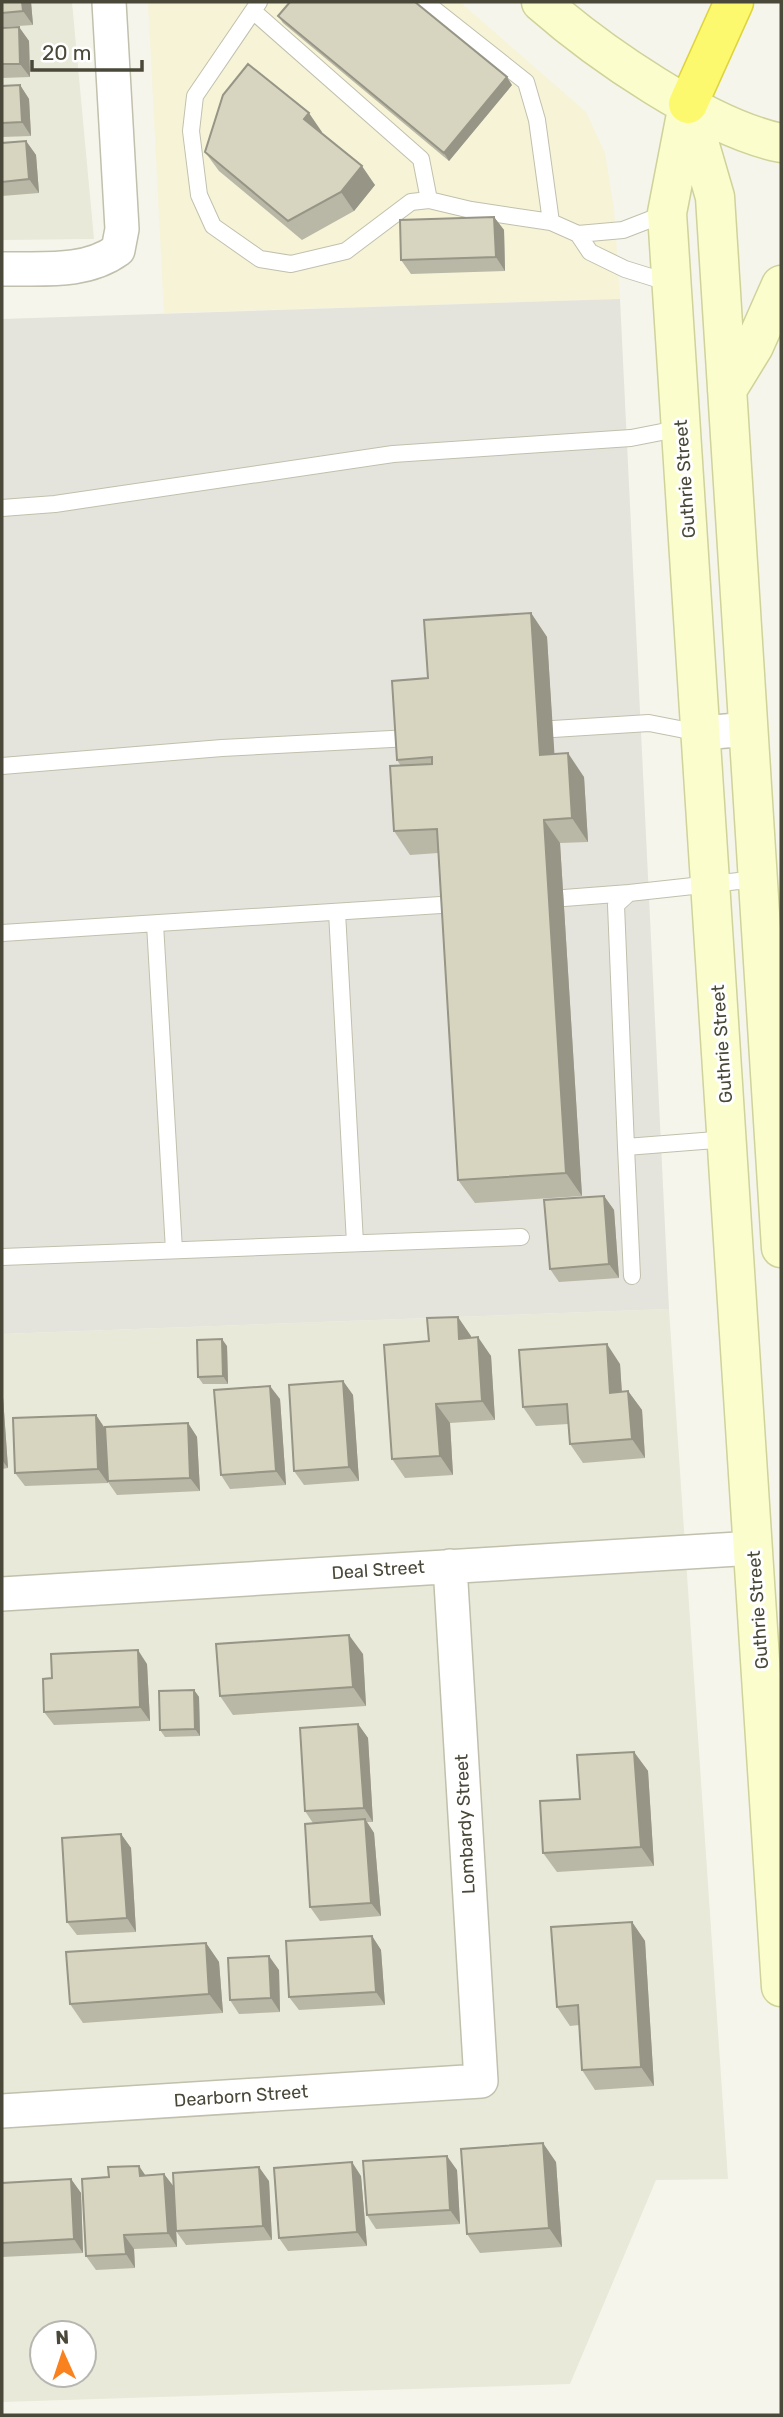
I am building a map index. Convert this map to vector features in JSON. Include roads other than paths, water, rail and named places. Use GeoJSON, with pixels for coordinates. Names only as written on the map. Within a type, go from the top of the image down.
{"type":"FeatureCollection","features":[{"type":"Feature","properties":{"kind":"highway"},"geometry":{"type":"LineString","coordinates":[[688,104],[734,2]]}},
{"type":"Feature","properties":{"kind":"main road"},"geometry":{"type":"LineString","coordinates":[[541,2],[584,39],[688,104],[756,138],[781,144]]}},
{"type":"Feature","properties":{"kind":"main road"},"geometry":{"type":"LineString","coordinates":[[688,104],[715,197],[781,1248]]}},
{"type":"Feature","properties":{"kind":"main road","name":"Guthrie Street"},"geometry":{"type":"LineString","coordinates":[[688,104],[667,213],[781,1987]]}},
{"type":"Feature","properties":{"kind":"main road"},"geometry":{"type":"LineString","coordinates":[[727,390],[754,346],[781,285]]}},
{"type":"Feature","properties":{"kind":"street"},"geometry":{"type":"LineString","coordinates":[[2,269],[80,267],[104,261],[118,250],[122,229],[109,2]]}},
{"type":"Feature","properties":{"kind":"street"},"geometry":{"type":"LineString","coordinates":[[702,733],[749,729]]}},
{"type":"Feature","properties":{"kind":"street","name":"Deal Street"},"geometry":{"type":"LineString","coordinates":[[2,1594],[754,1548]]}},
{"type":"Feature","properties":{"kind":"street","name":"Lombardy Street"},"geometry":{"type":"LineString","coordinates":[[450,1566],[481,2081]]}},
{"type":"Feature","properties":{"kind":"street","name":"Dearborn Street"},"geometry":{"type":"LineString","coordinates":[[2,2104],[481,2081]]}},
{"type":"Feature","properties":{"kind":"lane"},"geometry":{"type":"LineString","coordinates":[[425,2],[526,82],[537,120],[551,222]]}},
{"type":"Feature","properties":{"kind":"lane"},"geometry":{"type":"LineString","coordinates":[[429,200],[421,159],[256,6],[195,96],[191,131],[199,195],[213,226],[260,259],[291,264],[346,251],[411,202],[429,200],[551,222],[578,234],[623,230],[667,213]]}},
{"type":"Feature","properties":{"kind":"lane"},"geometry":{"type":"LineString","coordinates":[[578,234],[590,252],[625,270],[671,283]]}},
{"type":"Feature","properties":{"kind":"lane"},"geometry":{"type":"LineString","coordinates":[[2,508],[55,504],[393,454],[631,438],[681,428]]}},
{"type":"Feature","properties":{"kind":"lane"},"geometry":{"type":"LineString","coordinates":[[553,729],[649,723],[702,733]]}},
{"type":"Feature","properties":{"kind":"lane"},"geometry":{"type":"LineString","coordinates":[[2,766],[222,748],[410,738]]}},
{"type":"Feature","properties":{"kind":"lane"},"geometry":{"type":"LineString","coordinates":[[564,898],[759,879]]}},
{"type":"Feature","properties":{"kind":"lane"},"geometry":{"type":"LineString","coordinates":[[629,893],[616,905],[632,1276]]}},
{"type":"Feature","properties":{"kind":"lane"},"geometry":{"type":"LineString","coordinates":[[2,933],[456,904]]}},
{"type":"Feature","properties":{"kind":"lane"},"geometry":{"type":"LineString","coordinates":[[337,912],[355,1243]]}},
{"type":"Feature","properties":{"kind":"lane"},"geometry":{"type":"LineString","coordinates":[[155,923],[174,1250]]}},
{"type":"Feature","properties":{"kind":"lane"},"geometry":{"type":"LineString","coordinates":[[626,1147],[728,1139]]}},
{"type":"Feature","properties":{"kind":"lane"},"geometry":{"type":"LineString","coordinates":[[2,1257],[521,1237]]}}]}
